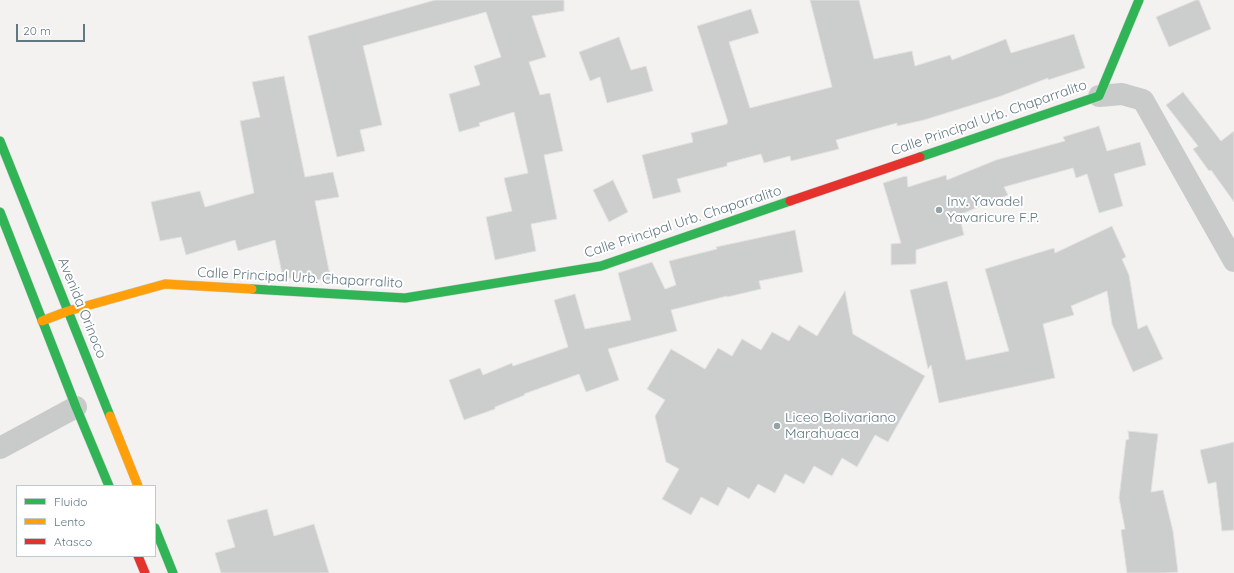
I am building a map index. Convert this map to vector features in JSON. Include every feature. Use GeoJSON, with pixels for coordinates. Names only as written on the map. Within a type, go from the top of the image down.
{"type":"FeatureCollection","features":[{"type":"Feature","properties":{"kind":"street","name":"Calle Principal Urb. Chaparralito"},"geometry":{"type":"LineString","coordinates":[[42,321],[68,311],[166,284],[405,298],[601,266],[1099,96],[1139,0]]}},
{"type":"Feature","properties":{"kind":"street"},"geometry":{"type":"LineString","coordinates":[[1099,96],[1122,94],[1142,100],[1234,262]]}},
{"type":"Feature","properties":{"kind":"street","name":"Avenida Orinoco"},"geometry":{"type":"LineString","coordinates":[[0,141],[138,485]]}},
{"type":"Feature","properties":{"kind":"street"},"geometry":{"type":"LineString","coordinates":[[0,212],[76,407],[109,485]]}},
{"type":"Feature","properties":{"kind":"street"},"geometry":{"type":"LineString","coordinates":[[0,448],[76,407]]}},
{"type":"Feature","properties":{"kind":"street"},"geometry":{"type":"LineString","coordinates":[[156,530],[173,573]]}},
{"type":"Feature","properties":{"kind":"street"},"geometry":{"type":"LineString","coordinates":[[138,557],[145,573]]}},
{"type":"Feature","properties":{"kind":"building"},"geometry":{"type":"Polygon","coordinates":[[[435,0],[564,0],[564,11],[532,16],[546,57],[529,62],[540,95],[550,93],[563,151],[544,155],[557,219],[531,224],[536,251],[495,260],[486,217],[512,211],[504,178],[528,173],[514,112],[479,123],[480,126],[459,132],[449,94],[480,85],[474,66],[501,57],[486,12],[363,46],[382,125],[360,130],[365,151],[337,157],[308,36],[435,0]]]}},
{"type":"Feature","properties":{"kind":"building"},"geometry":{"type":"Polygon","coordinates":[[[810,0],[859,0],[874,59],[912,51],[915,66],[950,55],[952,60],[1006,39],[1011,53],[1074,34],[1085,68],[1048,80],[1048,78],[1001,96],[924,120],[897,126],[897,123],[836,140],[839,149],[791,161],[790,156],[764,163],[761,154],[727,163],[727,166],[677,179],[681,192],[653,199],[642,155],[693,142],[691,133],[727,124],[728,122],[697,26],[751,9],[759,33],[729,42],[750,108],[832,87],[810,0]]]}},
{"type":"Feature","properties":{"kind":"building"},"geometry":{"type":"Polygon","coordinates":[[[1199,0],[1211,29],[1169,47],[1156,17],[1199,0]]]}},
{"type":"Feature","properties":{"kind":"building"},"geometry":{"type":"Polygon","coordinates":[[[619,37],[631,70],[646,66],[653,91],[607,103],[600,77],[590,81],[579,52],[619,37]]]}},
{"type":"Feature","properties":{"kind":"building"},"geometry":{"type":"Polygon","coordinates":[[[284,76],[305,177],[333,172],[339,197],[315,201],[331,280],[283,278],[275,240],[238,251],[235,240],[186,255],[181,237],[160,241],[151,202],[200,191],[205,207],[254,193],[240,121],[260,117],[252,82],[284,76]]]}},
{"type":"Feature","properties":{"kind":"building"},"geometry":{"type":"Polygon","coordinates":[[[1183,92],[1221,141],[1234,131],[1234,202],[1211,170],[1209,171],[1193,149],[1198,146],[1166,105],[1183,92]]]}},
{"type":"Feature","properties":{"kind":"building"},"geometry":{"type":"Polygon","coordinates":[[[1099,126],[1107,151],[1140,142],[1146,165],[1114,174],[1123,206],[1099,213],[1087,174],[1076,178],[1073,168],[1004,187],[1008,195],[959,215],[964,235],[916,250],[916,264],[891,265],[891,244],[901,243],[883,183],[907,176],[908,187],[946,175],[947,180],[996,160],[1065,141],[1063,137],[1099,126]]]}},
{"type":"Feature","properties":{"kind":"building"},"geometry":{"type":"Polygon","coordinates":[[[613,180],[628,212],[609,222],[593,190],[613,180]]]}},
{"type":"Feature","properties":{"kind":"building"},"geometry":{"type":"Polygon","coordinates":[[[1112,226],[1126,257],[1122,259],[1129,275],[1138,329],[1147,325],[1163,359],[1133,372],[1112,324],[1107,291],[1071,306],[1074,315],[1043,324],[1055,378],[939,403],[931,365],[928,369],[910,290],[947,281],[966,360],[1009,351],[985,269],[1054,248],[1055,253],[1112,226]]]}},
{"type":"Feature","properties":{"kind":"building"},"geometry":{"type":"Polygon","coordinates":[[[795,230],[803,272],[759,281],[761,289],[671,310],[677,331],[608,349],[619,380],[586,392],[579,374],[524,394],[525,395],[495,407],[495,409],[464,420],[449,380],[480,368],[483,375],[512,363],[513,366],[568,347],[554,300],[575,294],[585,329],[631,320],[618,273],[652,262],[665,289],[676,285],[669,261],[717,249],[716,247],[795,230]]]}},
{"type":"Feature","properties":{"kind":"building","name":"Liceo Bolivariano Marahuaca"},"geometry":{"type":"Polygon","coordinates":[[[845,291],[853,334],[925,376],[888,442],[875,435],[857,467],[842,458],[832,476],[814,466],[804,484],[785,474],[775,493],[758,484],[749,499],[728,487],[718,506],[701,497],[691,515],[662,499],[679,469],[666,462],[655,416],[665,400],[647,389],[671,349],[705,369],[718,348],[732,356],[742,339],[761,350],[772,332],[789,341],[799,325],[817,336],[845,291]]]}},
{"type":"Feature","properties":{"kind":"building"},"geometry":{"type":"Polygon","coordinates":[[[1128,431],[1158,434],[1151,492],[1163,490],[1173,531],[1178,572],[1127,573],[1121,530],[1125,529],[1119,498],[1126,440],[1129,439],[1128,431]]]}},
{"type":"Feature","properties":{"kind":"building"},"geometry":{"type":"Polygon","coordinates":[[[1234,442],[1234,530],[1222,531],[1216,482],[1208,484],[1200,450],[1234,442]]]}},
{"type":"Feature","properties":{"kind":"building"},"geometry":{"type":"Polygon","coordinates":[[[267,509],[274,536],[314,524],[329,573],[221,573],[215,553],[235,547],[227,520],[267,509]]]}},
{"type":"Feature","properties":{"kind":"traffic: fast"},"geometry":{"type":"LineString","coordinates":[[920,157],[1099,96],[1139,0]]}},
{"type":"Feature","properties":{"kind":"traffic: fast"},"geometry":{"type":"LineString","coordinates":[[0,141],[110,416]]}},
{"type":"Feature","properties":{"kind":"traffic: fast"},"geometry":{"type":"LineString","coordinates":[[252,289],[405,298],[601,266],[790,201]]}},
{"type":"Feature","properties":{"kind":"traffic: fast"},"geometry":{"type":"LineString","coordinates":[[0,212],[76,407],[109,485]]}},
{"type":"Feature","properties":{"kind":"traffic: fast"},"geometry":{"type":"LineString","coordinates":[[156,530],[173,573]]}},
{"type":"Feature","properties":{"kind":"traffic: slow"},"geometry":{"type":"LineString","coordinates":[[42,321],[68,311],[165,284],[252,289]]}},
{"type":"Feature","properties":{"kind":"traffic: slow"},"geometry":{"type":"LineString","coordinates":[[110,416],[138,485]]}},
{"type":"Feature","properties":{"kind":"traffic: jam"},"geometry":{"type":"LineString","coordinates":[[790,201],[920,157]]}},
{"type":"Feature","properties":{"kind":"traffic: jam"},"geometry":{"type":"LineString","coordinates":[[138,557],[145,573]]}},
{"type":"Feature","properties":{"kind":"place","name":"Inv. Yavadel Yavaricure F.P."},"geometry":{"type":"Point","coordinates":[939,210]}},
{"type":"Feature","properties":{"kind":"place","name":"Liceo Bolivariano Marahuaca"},"geometry":{"type":"Point","coordinates":[777,426]}}]}
